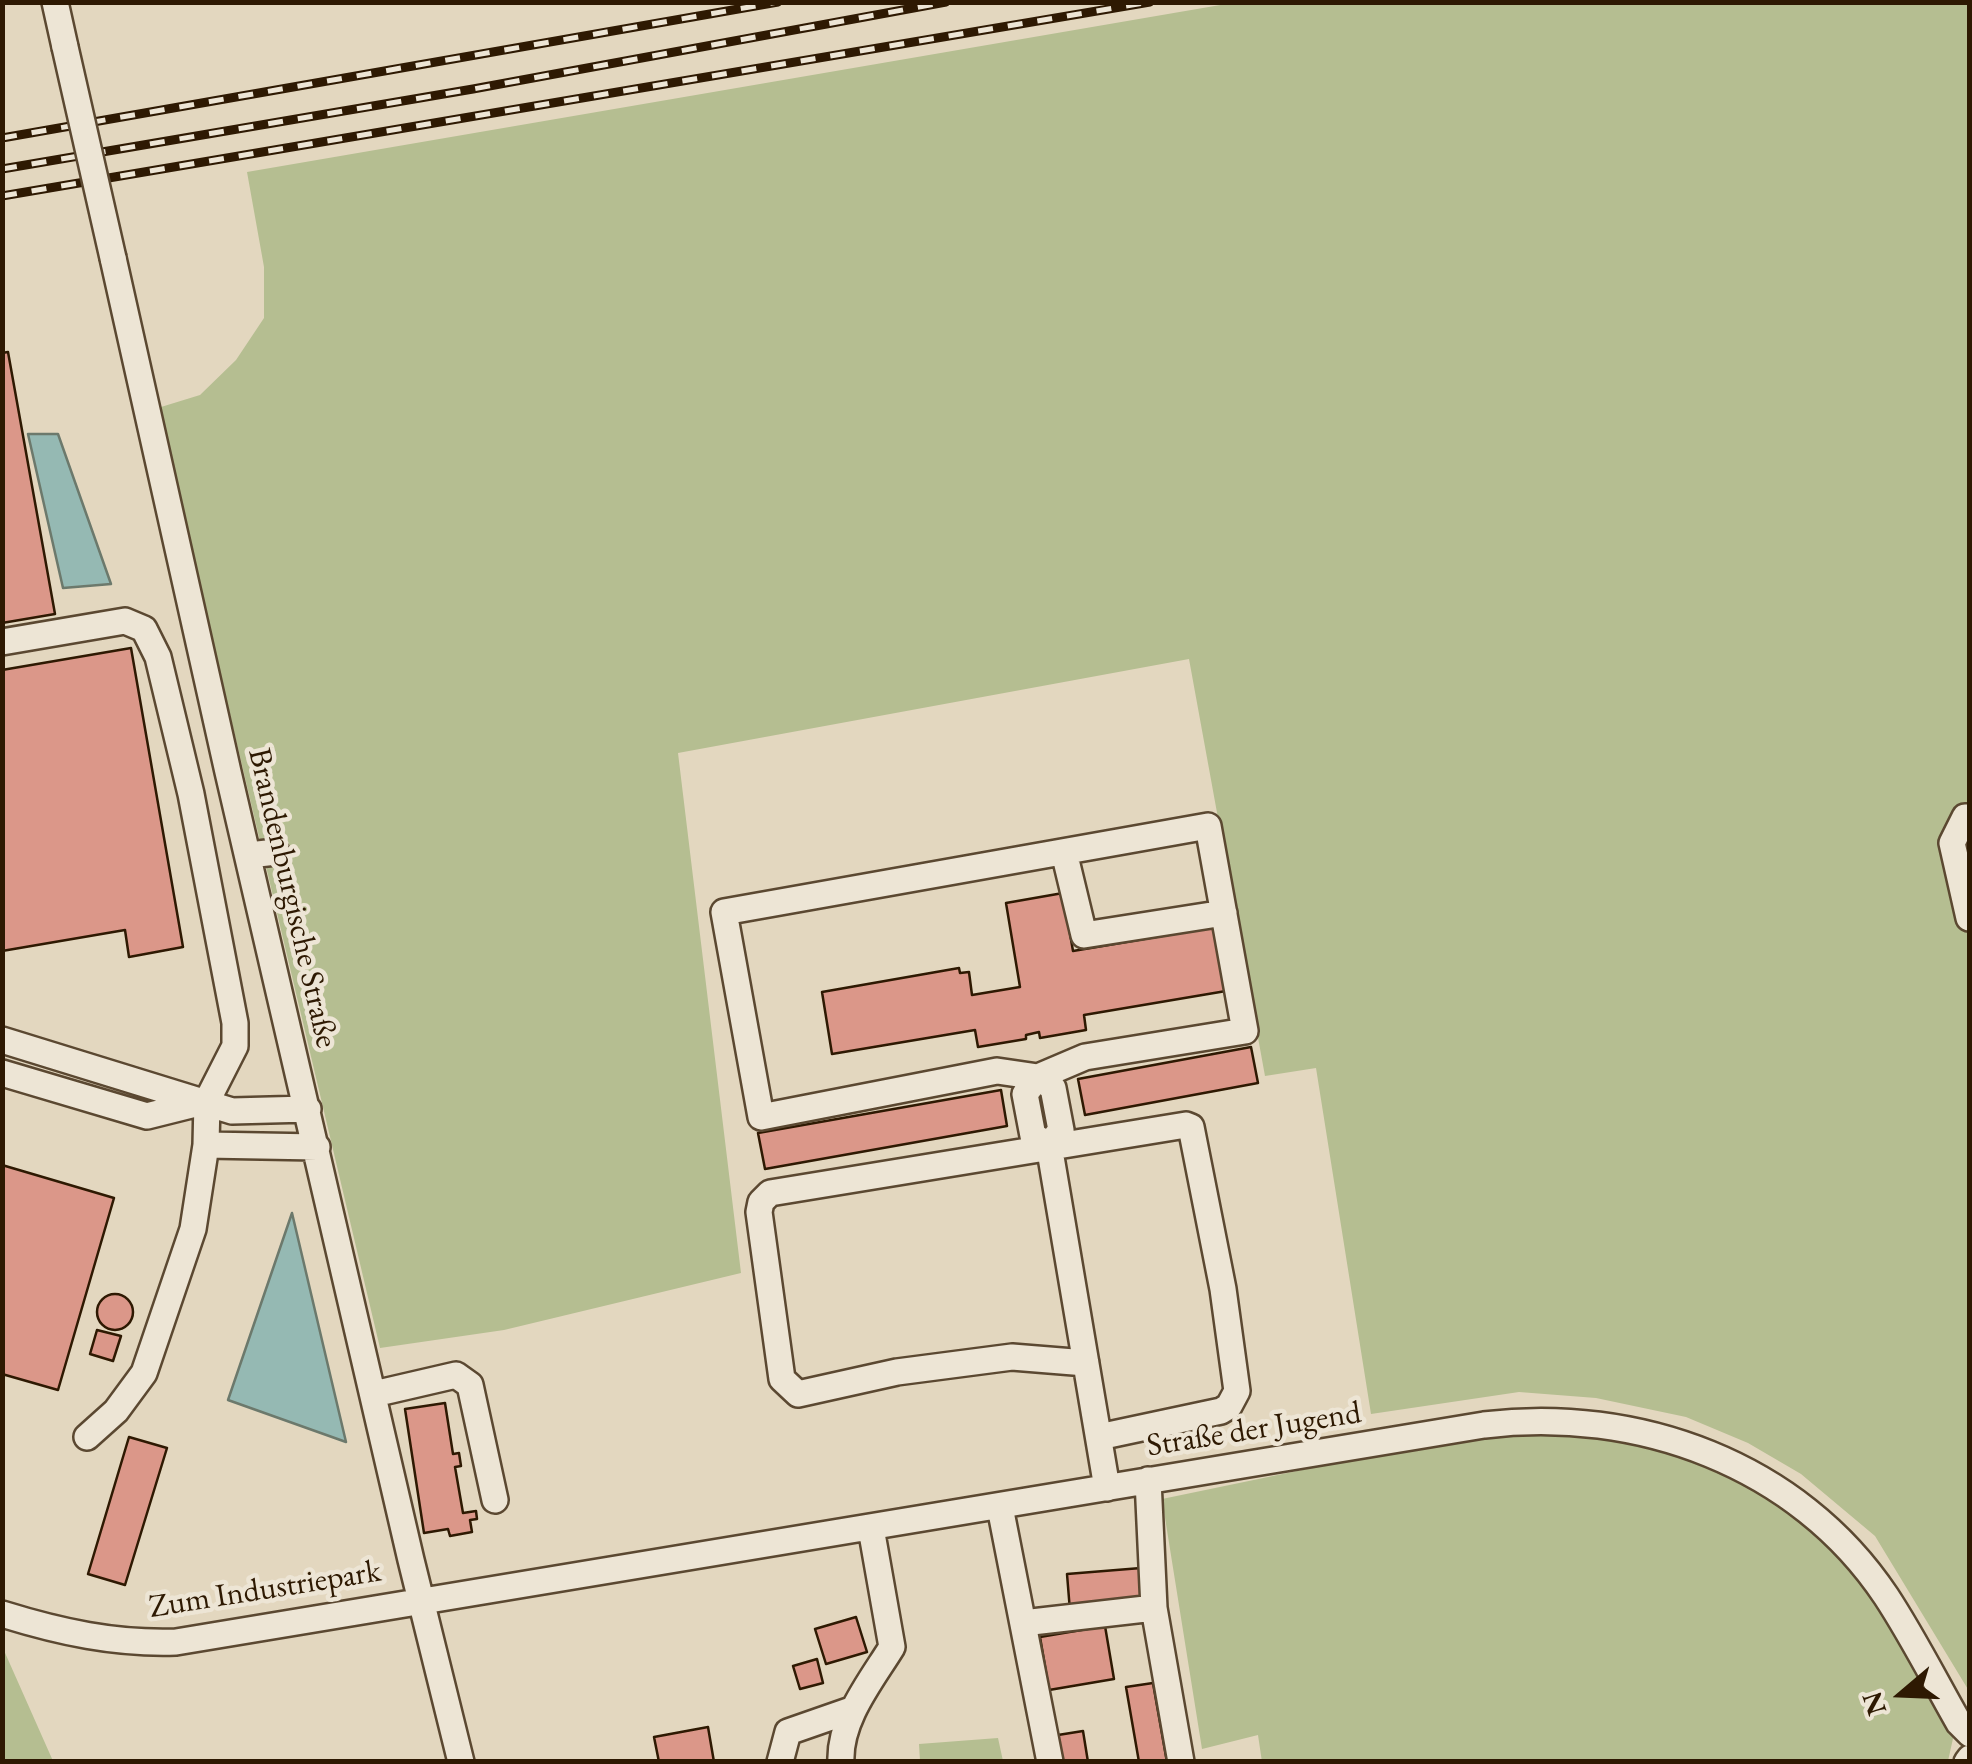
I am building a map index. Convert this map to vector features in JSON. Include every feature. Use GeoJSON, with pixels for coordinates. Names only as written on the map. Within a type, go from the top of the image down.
{"type":"FeatureCollection","features":[{"type":"Feature","properties":{"kind":"street","name":"Brandenburgische Straße"},"geometry":{"type":"LineString","coordinates":[[54,2],[228,772],[461,1762]]}},
{"type":"Feature","properties":{"kind":"street"},"geometry":{"type":"LineString","coordinates":[[2,642],[126,621],[144,629],[158,657],[191,794],[235,1023],[236,1046],[207,1101],[206,1145],[193,1229],[144,1373],[116,1410],[87,1437]]}},
{"type":"Feature","properties":{"kind":"street"},"geometry":{"type":"LineString","coordinates":[[1969,918],[1952,843],[1970,816]]}},
{"type":"Feature","properties":{"kind":"street"},"geometry":{"type":"LineString","coordinates":[[1038,1077],[1086,1057],[1245,1031],[1208,826],[724,912],[761,1117],[997,1071],[1038,1077],[1053,1088],[1061,1130],[1048,1145]]}},
{"type":"Feature","properties":{"kind":"street"},"geometry":{"type":"LineString","coordinates":[[250,855],[276,852]]}},
{"type":"Feature","properties":{"kind":"street"},"geometry":{"type":"LineString","coordinates":[[1064,852],[1084,935],[1224,914]]}},
{"type":"Feature","properties":{"kind":"street"},"geometry":{"type":"LineString","coordinates":[[2,1040],[232,1110],[308,1109]]}},
{"type":"Feature","properties":{"kind":"street"},"geometry":{"type":"LineString","coordinates":[[2,1073],[147,1116],[207,1101]]}},
{"type":"Feature","properties":{"kind":"street"},"geometry":{"type":"LineString","coordinates":[[1086,1363],[1012,1357],[896,1372],[798,1394],[782,1379],[759,1212],[761,1202],[770,1193],[1048,1145],[1191,1127],[1223,1289],[1237,1391],[1229,1406],[1209,1415],[1098,1437]]}},
{"type":"Feature","properties":{"kind":"street"},"geometry":{"type":"LineString","coordinates":[[206,1145],[317,1147]]}},
{"type":"Feature","properties":{"kind":"street"},"geometry":{"type":"LineString","coordinates":[[1048,1145],[1108,1488]]}},
{"type":"Feature","properties":{"kind":"street"},"geometry":{"type":"LineString","coordinates":[[374,1394],[456,1375],[470,1385],[494,1500]]}},
{"type":"Feature","properties":{"kind":"street","name":"Straße der Jugend"},"geometry":{"type":"LineString","coordinates":[[420,1600],[599,1574],[1516,1421],[1600,1423],[1676,1440],[1738,1466],[1764,1481],[1830,1533],[1885,1596],[1959,1722],[1970,1734]]}},
{"type":"Feature","properties":{"kind":"street"},"geometry":{"type":"LineString","coordinates":[[1148,1480],[1154,1608],[1181,1762]]}},
{"type":"Feature","properties":{"kind":"street"},"geometry":{"type":"LineString","coordinates":[[1000,1507],[1050,1762]]}},
{"type":"Feature","properties":{"kind":"street"},"geometry":{"type":"LineString","coordinates":[[841,1762],[840,1744],[854,1709],[892,1647],[871,1528]]}},
{"type":"Feature","properties":{"kind":"street","name":"Zum Industriepark"},"geometry":{"type":"LineString","coordinates":[[2,1614],[90,1638],[154,1643],[420,1600]]}},
{"type":"Feature","properties":{"kind":"street"},"geometry":{"type":"LineString","coordinates":[[1022,1623],[1154,1608]]}},
{"type":"Feature","properties":{"kind":"street"},"geometry":{"type":"LineString","coordinates":[[780,1762],[788,1732],[854,1709]]}},
{"type":"Feature","properties":{"kind":"green space"},"geometry":{"type":"Polygon","coordinates":[[[1232,3],[1969,3],[1969,1691],[1875,1536],[1801,1474],[1748,1443],[1686,1417],[1596,1398],[1519,1392],[1371,1414],[1316,1068],[1265,1076],[1189,659],[678,753],[741,1273],[504,1330],[380,1348],[193,558],[161,407],[200,395],[236,360],[264,318],[264,267],[247,172],[1232,3]]]}},
{"type":"Feature","properties":{"kind":"green space"},"geometry":{"type":"Polygon","coordinates":[[[1601,1430],[1722,1469],[1813,1525],[1863,1581],[1954,1734],[1948,1761],[1262,1762],[1258,1735],[1202,1749],[1162,1499],[1485,1432],[1601,1430]]]}},
{"type":"Feature","properties":{"kind":"green space"},"geometry":{"type":"Polygon","coordinates":[[[2,1646],[53,1761],[3,1761],[2,1646]]]}},
{"type":"Feature","properties":{"kind":"green space"},"geometry":{"type":"Polygon","coordinates":[[[998,1738],[1003,1761],[920,1761],[919,1744],[998,1738]]]}},
{"type":"Feature","properties":{"kind":"water"},"geometry":{"type":"Polygon","coordinates":[[[28,434],[58,434],[111,584],[63,588],[28,434]]]}},
{"type":"Feature","properties":{"kind":"water"},"geometry":{"type":"Polygon","coordinates":[[[292,1213],[346,1442],[228,1400],[292,1213]]]}},
{"type":"Feature","properties":{"kind":"building"},"geometry":{"type":"Polygon","coordinates":[[[8,352],[55,614],[2,623],[2,353],[8,352]]]}},
{"type":"Feature","properties":{"kind":"building"},"geometry":{"type":"Polygon","coordinates":[[[131,648],[183,947],[129,957],[125,930],[2,951],[2,670],[131,648]]]}},
{"type":"Feature","properties":{"kind":"building"},"geometry":{"type":"Polygon","coordinates":[[[1063,893],[1073,951],[1215,927],[1226,991],[1084,1015],[1086,1030],[1040,1038],[1039,1032],[1026,1035],[1026,1039],[978,1047],[975,1030],[832,1054],[822,992],[959,968],[960,973],[969,972],[972,995],[1020,987],[1006,903],[1063,893]]]}},
{"type":"Feature","properties":{"kind":"building"},"geometry":{"type":"Polygon","coordinates":[[[1251,1047],[1258,1083],[1085,1115],[1078,1079],[1251,1047]]]}},
{"type":"Feature","properties":{"kind":"building"},"geometry":{"type":"Polygon","coordinates":[[[1001,1090],[1007,1126],[765,1169],[758,1133],[1001,1090]]]}},
{"type":"Feature","properties":{"kind":"building"},"geometry":{"type":"Polygon","coordinates":[[[2,1165],[114,1198],[58,1390],[2,1374],[2,1165]]]}},
{"type":"Feature","properties":{"kind":"building"},"geometry":{"type":"Polygon","coordinates":[[[115,1294],[127,1300],[133,1312],[127,1324],[115,1330],[103,1324],[97,1312],[103,1300],[115,1294]]]}},
{"type":"Feature","properties":{"kind":"building"},"geometry":{"type":"Polygon","coordinates":[[[97,1330],[121,1336],[113,1361],[90,1354],[97,1330]]]}},
{"type":"Feature","properties":{"kind":"building"},"geometry":{"type":"Polygon","coordinates":[[[445,1403],[453,1454],[459,1453],[461,1466],[455,1467],[463,1513],[476,1511],[477,1519],[470,1520],[472,1532],[450,1536],[448,1529],[424,1533],[405,1409],[445,1403]]]}},
{"type":"Feature","properties":{"kind":"building"},"geometry":{"type":"Polygon","coordinates":[[[129,1437],[167,1448],[125,1585],[88,1574],[129,1437]]]}},
{"type":"Feature","properties":{"kind":"building"},"geometry":{"type":"Polygon","coordinates":[[[1141,1568],[1144,1605],[1070,1611],[1067,1574],[1141,1568]]]}},
{"type":"Feature","properties":{"kind":"building"},"geometry":{"type":"Polygon","coordinates":[[[856,1617],[867,1652],[826,1664],[815,1629],[856,1617]]]}},
{"type":"Feature","properties":{"kind":"building"},"geometry":{"type":"Polygon","coordinates":[[[1105,1626],[1114,1679],[1049,1690],[1040,1637],[1105,1626]]]}},
{"type":"Feature","properties":{"kind":"building"},"geometry":{"type":"Polygon","coordinates":[[[817,1659],[823,1683],[800,1689],[793,1666],[817,1659]]]}},
{"type":"Feature","properties":{"kind":"building"},"geometry":{"type":"Polygon","coordinates":[[[1153,1683],[1167,1762],[1139,1762],[1126,1687],[1153,1683]]]}},
{"type":"Feature","properties":{"kind":"building"},"geometry":{"type":"Polygon","coordinates":[[[708,1727],[714,1762],[659,1762],[654,1737],[708,1727]]]}},
{"type":"Feature","properties":{"kind":"building"},"geometry":{"type":"Polygon","coordinates":[[[1083,1731],[1088,1762],[1063,1762],[1058,1735],[1083,1731]]]}},
{"type":"Feature","properties":{"kind":"railway"},"geometry":{"type":"LineString","coordinates":[[2,138],[778,2]]}},
{"type":"Feature","properties":{"kind":"railway"},"geometry":{"type":"LineString","coordinates":[[2,169],[473,89],[946,2]]}},
{"type":"Feature","properties":{"kind":"railway"},"geometry":{"type":"LineString","coordinates":[[2,196],[1150,2]]}}]}
